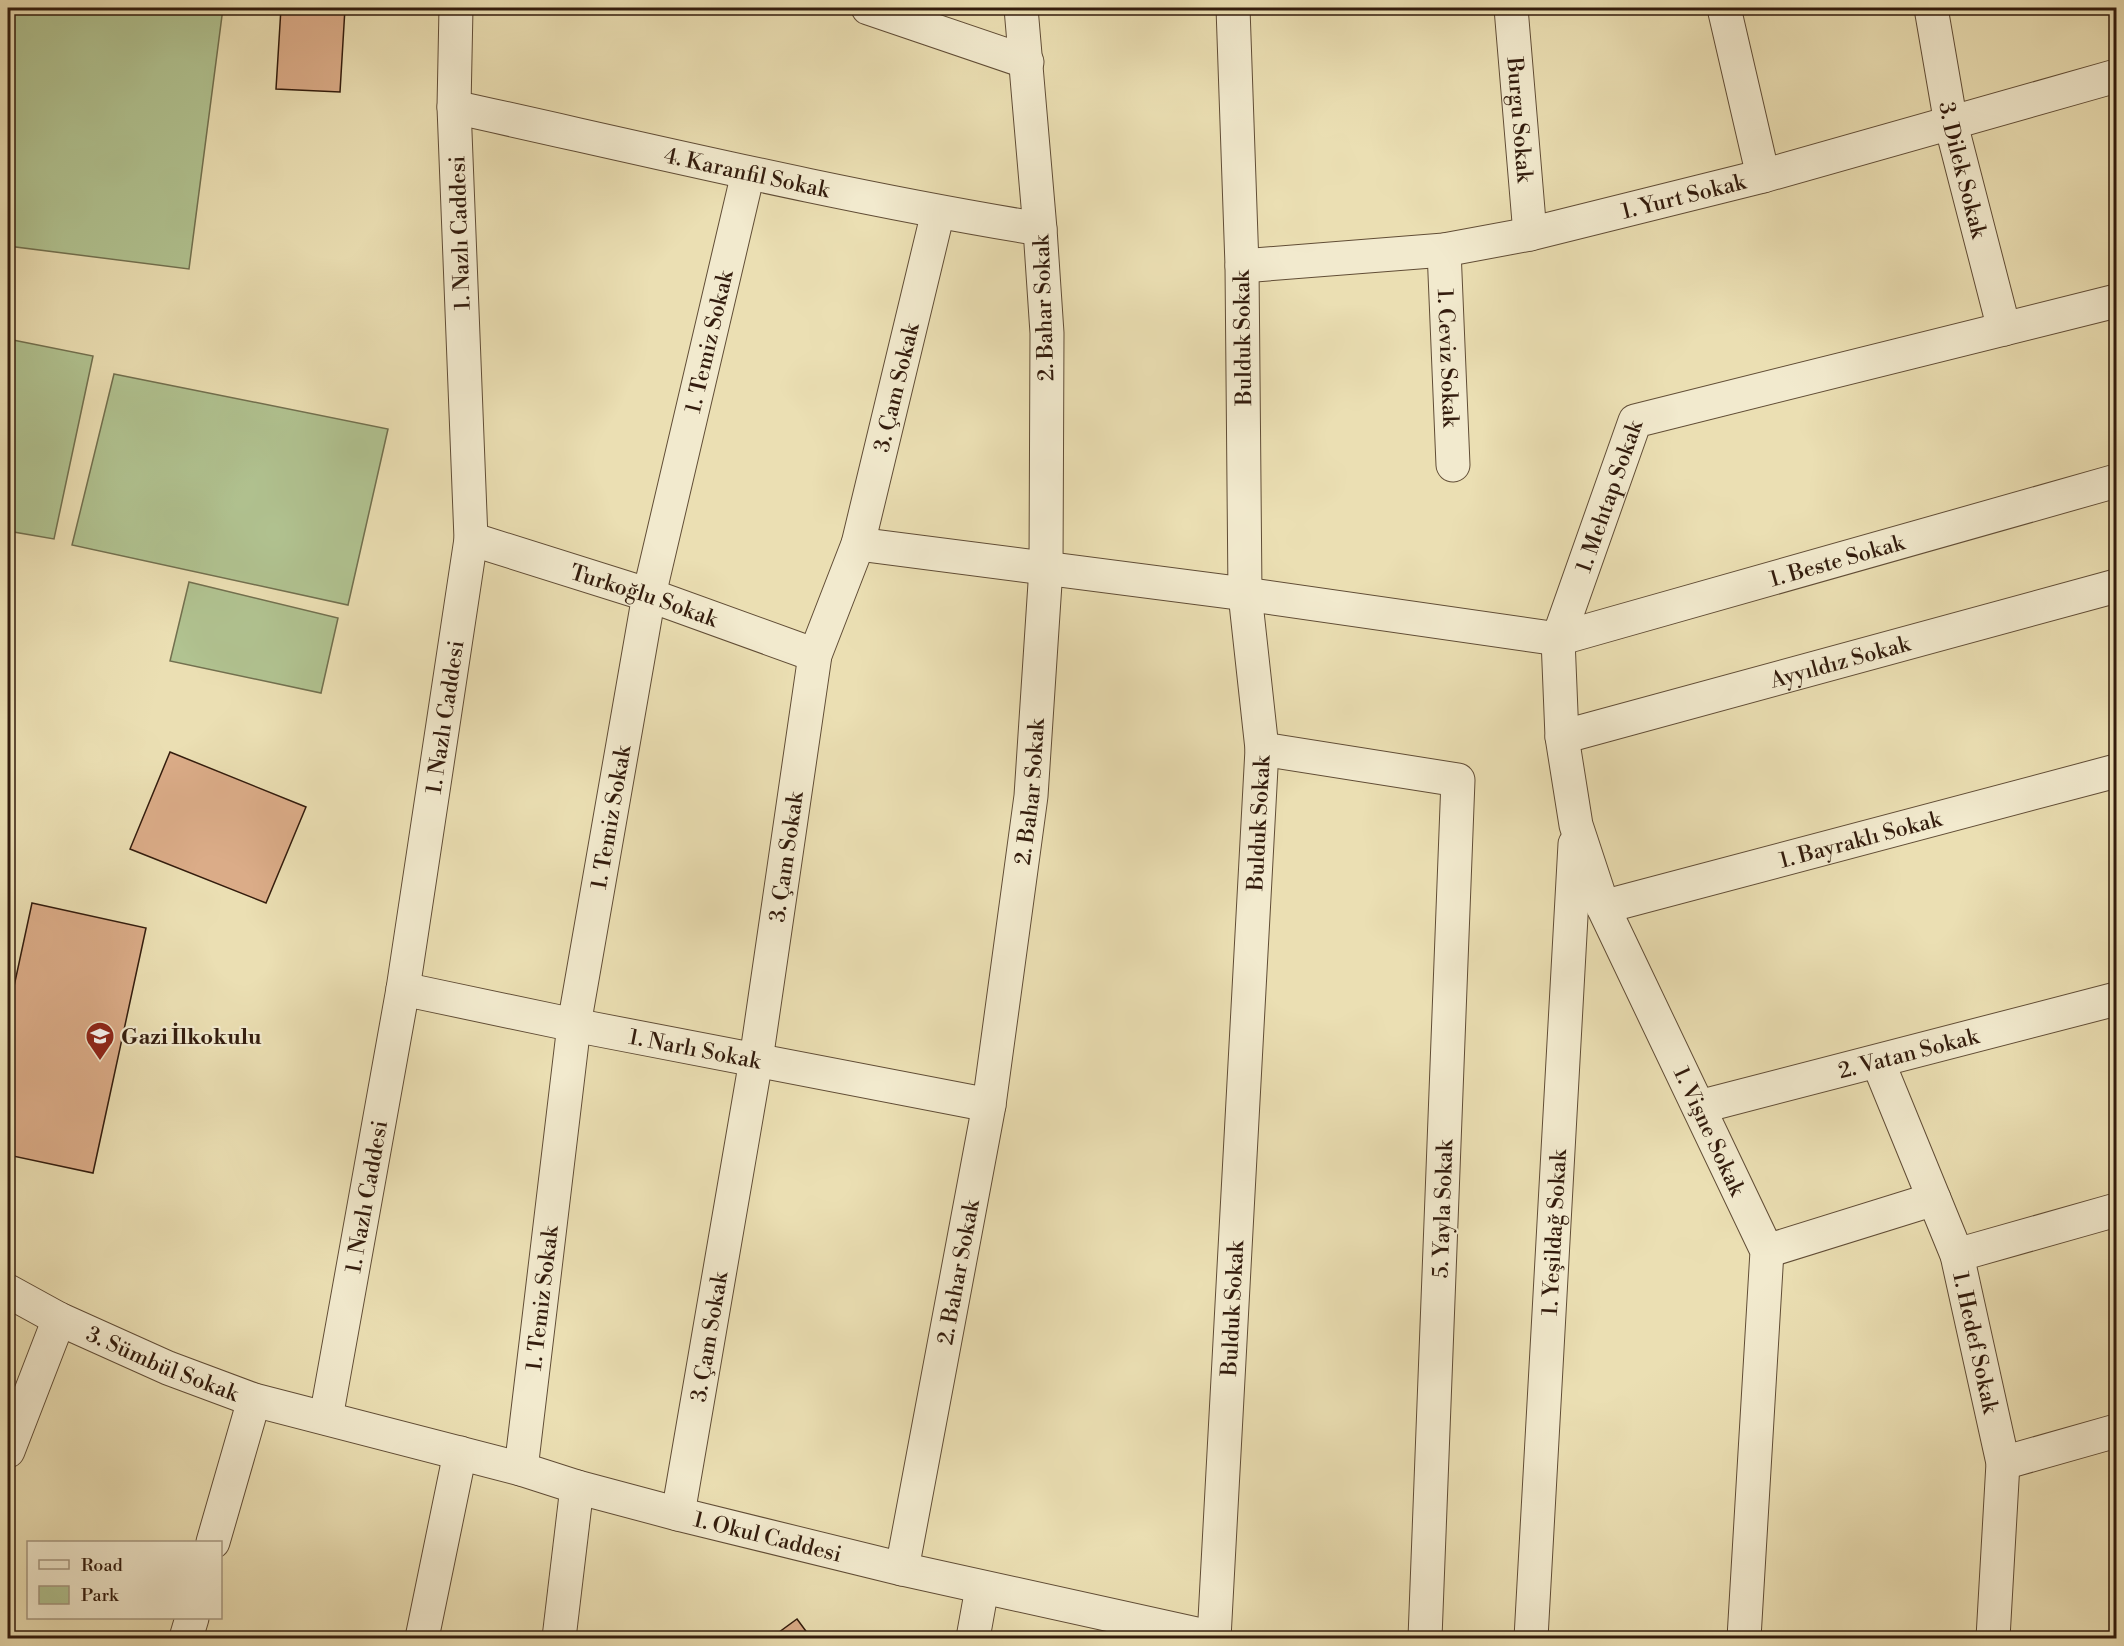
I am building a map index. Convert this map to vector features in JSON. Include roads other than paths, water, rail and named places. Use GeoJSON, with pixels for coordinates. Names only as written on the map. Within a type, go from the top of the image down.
{"type":"FeatureCollection","features":[{"type":"Feature","properties":{"kind":"street","name":"1. Nazlı Caddesi"},"geometry":{"type":"LineString","coordinates":[[326,1418],[403,989],[471,539],[454,107],[456,8]]}},
{"type":"Feature","properties":{"kind":"street"},"geometry":{"type":"LineString","coordinates":[[868,8],[1027,62]]}},
{"type":"Feature","properties":{"kind":"street","name":"2. Bahar Sokak"},"geometry":{"type":"LineString","coordinates":[[902,1569],[989,1105],[1031,796],[1046,568],[1047,333],[1021,8]]}},
{"type":"Feature","properties":{"kind":"street","name":"Bulduk Sokak"},"geometry":{"type":"LineString","coordinates":[[1214,1638],[1262,749],[1245,594],[1242,266],[1233,8]]}},
{"type":"Feature","properties":{"kind":"street","name":"Burgu Sokak"},"geometry":{"type":"LineString","coordinates":[[1511,8],[1530,234]]}},
{"type":"Feature","properties":{"kind":"street"},"geometry":{"type":"LineString","coordinates":[[1724,8],[1763,176]]}},
{"type":"Feature","properties":{"kind":"street","name":"3. Dilek Sokak"},"geometry":{"type":"LineString","coordinates":[[1931,8],[1951,124],[2004,329]]}},
{"type":"Feature","properties":{"kind":"street","name":"1. Yurt Sokak"},"geometry":{"type":"LineString","coordinates":[[1242,266],[1444,250],[1530,234],[1763,176],[2116,76]]}},
{"type":"Feature","properties":{"kind":"street","name":"4. Karanfil Sokak"},"geometry":{"type":"LineString","coordinates":[[454,107],[938,212],[1040,229]]}},
{"type":"Feature","properties":{"kind":"street","name":"1. Temiz Sokak"},"geometry":{"type":"LineString","coordinates":[[520,1469],[574,1025],[649,595],[748,172]]}},
{"type":"Feature","properties":{"kind":"street","name":"3. Çam Sokak"},"geometry":{"type":"LineString","coordinates":[[678,1514],[756,1060],[815,655],[858,544],[938,212]]}},
{"type":"Feature","properties":{"kind":"street","name":"1. Ceviz Sokak"},"geometry":{"type":"LineString","coordinates":[[1444,250],[1453,465]]}},
{"type":"Feature","properties":{"kind":"street","name":"1. Mehtap Sokak"},"geometry":{"type":"LineString","coordinates":[[1558,639],[1635,421],[2116,301]]}},
{"type":"Feature","properties":{"kind":"street","name":"1. Beste Sokak"},"geometry":{"type":"LineString","coordinates":[[1558,639],[2116,482]]}},
{"type":"Feature","properties":{"kind":"street","name":"Turkoğlu Sokak"},"geometry":{"type":"LineString","coordinates":[[471,539],[649,595],[815,655]]}},
{"type":"Feature","properties":{"kind":"street"},"geometry":{"type":"LineString","coordinates":[[858,544],[1245,594],[1558,639]]}},
{"type":"Feature","properties":{"kind":"street","name":"Ayyıldız Sokak"},"geometry":{"type":"LineString","coordinates":[[1562,737],[2116,586]]}},
{"type":"Feature","properties":{"kind":"street","name":"1. Vişne Sokak"},"geometry":{"type":"LineString","coordinates":[[1558,639],[1562,737],[1576,825],[1603,907],[1767,1251],[1744,1638]]}},
{"type":"Feature","properties":{"kind":"street","name":"5. Yayla Sokak"},"geometry":{"type":"LineString","coordinates":[[1262,749],[1458,780],[1425,1638]]}},
{"type":"Feature","properties":{"kind":"street","name":"1. Bayraklı Sokak"},"geometry":{"type":"LineString","coordinates":[[1603,907],[2116,771]]}},
{"type":"Feature","properties":{"kind":"street","name":"1. Yeşildağ Sokak"},"geometry":{"type":"LineString","coordinates":[[1531,1638],[1576,825]]}},
{"type":"Feature","properties":{"kind":"street","name":"1. Narlı Sokak"},"geometry":{"type":"LineString","coordinates":[[403,989],[574,1025],[989,1105]]}},
{"type":"Feature","properties":{"kind":"street","name":"2. Vatan Sokak"},"geometry":{"type":"LineString","coordinates":[[1699,1107],[2116,999]]}},
{"type":"Feature","properties":{"kind":"street","name":"1. Hedef Sokak"},"geometry":{"type":"LineString","coordinates":[[1878,1062],[1957,1255],[2003,1463],[1993,1638]]}},
{"type":"Feature","properties":{"kind":"street"},"geometry":{"type":"LineString","coordinates":[[1767,1251],[1934,1199]]}},
{"type":"Feature","properties":{"kind":"street"},"geometry":{"type":"LineString","coordinates":[[1957,1255],[2116,1209]]}},
{"type":"Feature","properties":{"kind":"street","name":"3. Sümbül Sokak"},"geometry":{"type":"LineString","coordinates":[[8,1291],[59,1320],[168,1368],[254,1401],[326,1418]]}},
{"type":"Feature","properties":{"kind":"street"},"geometry":{"type":"LineString","coordinates":[[8,1451],[59,1320]]}},
{"type":"Feature","properties":{"kind":"street"},"geometry":{"type":"LineString","coordinates":[[213,1541],[254,1401]]}},
{"type":"Feature","properties":{"kind":"street","name":"1. Okul Caddesi"},"geometry":{"type":"LineString","coordinates":[[326,1418],[520,1469],[678,1514],[982,1588],[1214,1638]]}},
{"type":"Feature","properties":{"kind":"street"},"geometry":{"type":"LineString","coordinates":[[2003,1463],[2116,1431]]}},
{"type":"Feature","properties":{"kind":"street"},"geometry":{"type":"LineString","coordinates":[[422,1638],[460,1453]]}},
{"type":"Feature","properties":{"kind":"street"},"geometry":{"type":"LineString","coordinates":[[559,1638],[577,1487]]}},
{"type":"Feature","properties":{"kind":"street"},"geometry":{"type":"LineString","coordinates":[[973,1638],[982,1588]]}},
{"type":"Feature","properties":{"kind":"street"},"geometry":{"type":"LineString","coordinates":[[186,1638],[191,1619]]}},
{"type":"Feature","properties":{"kind":"place","name":"Gazi İlkokulu"},"geometry":{"type":"Point","coordinates":[100,1062]}}]}
